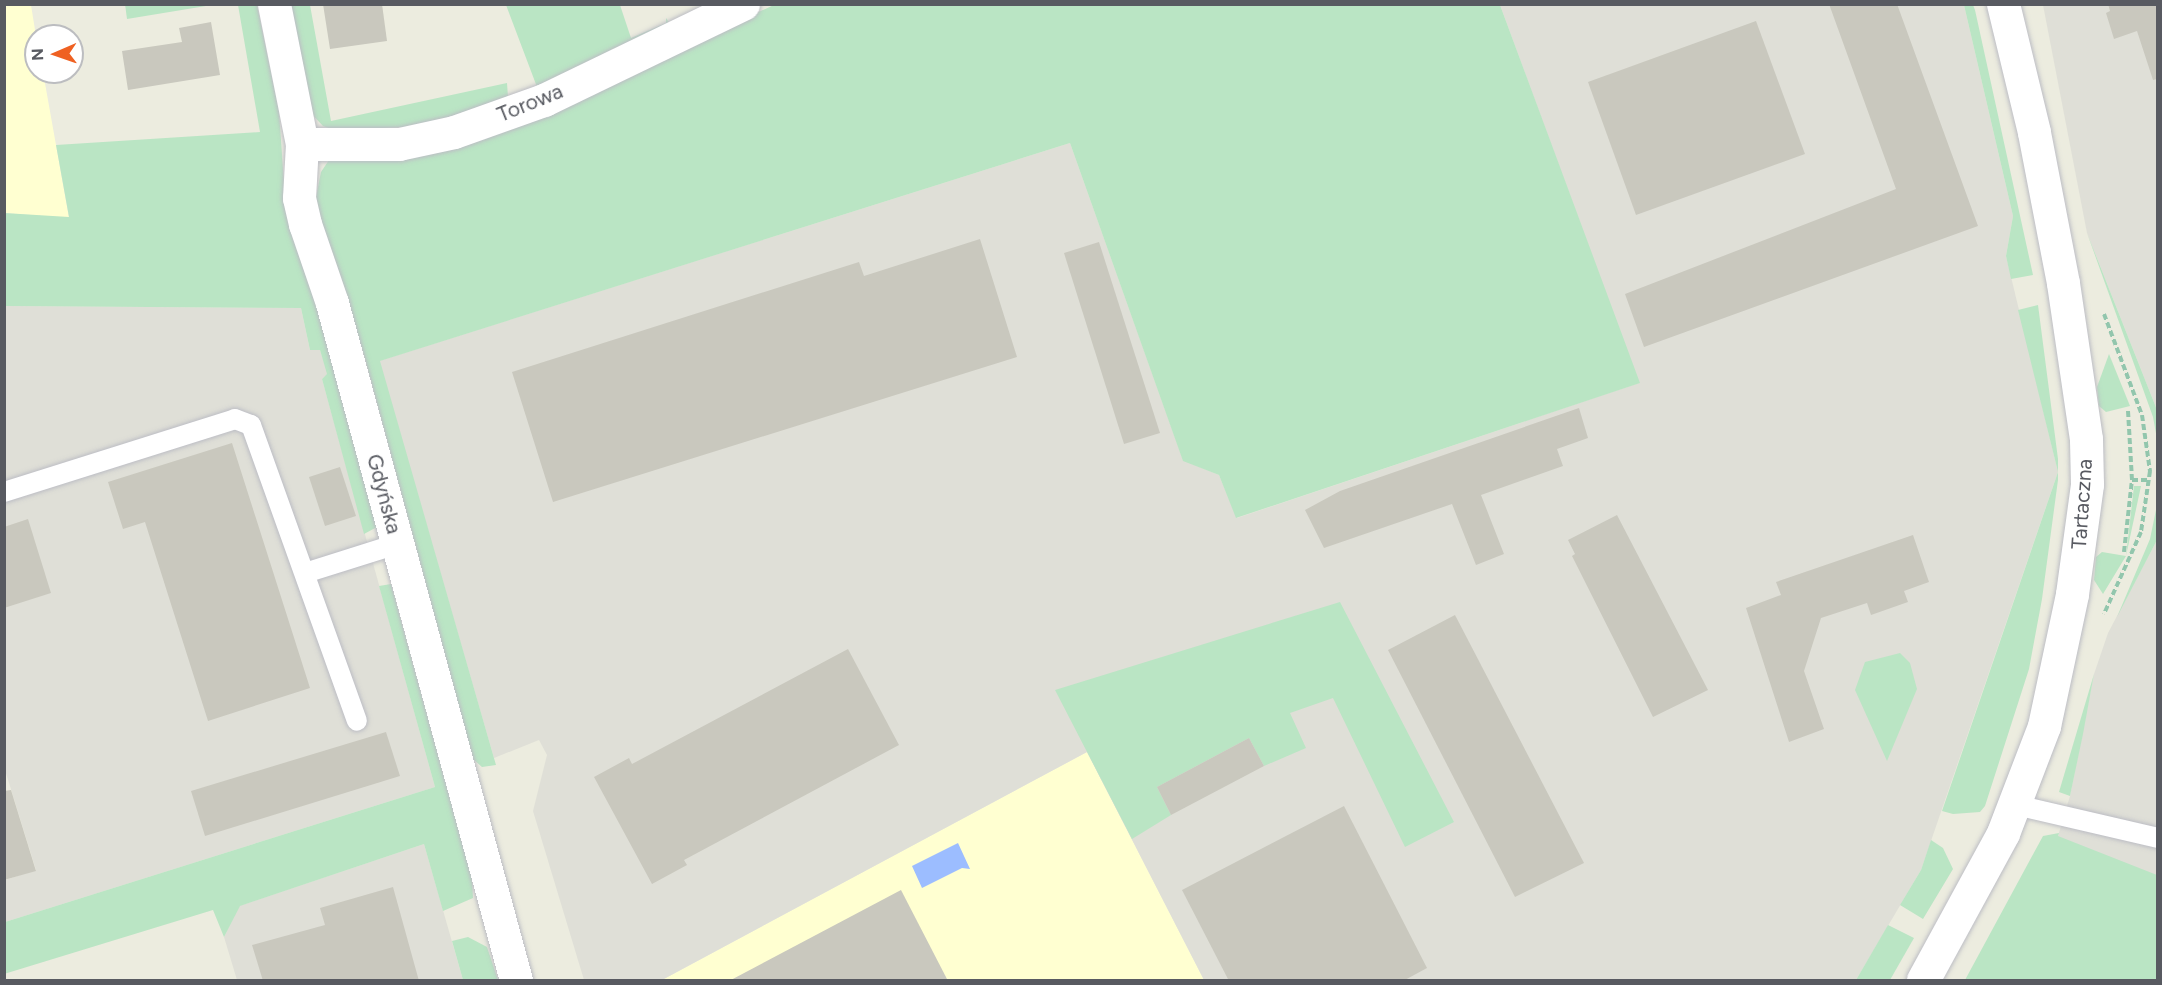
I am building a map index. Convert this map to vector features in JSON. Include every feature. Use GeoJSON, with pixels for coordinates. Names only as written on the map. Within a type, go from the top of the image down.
{"type":"FeatureCollection","features":[{"type":"Feature","properties":{"kind":"street","name":"Gdyńska"},"geometry":{"type":"LineString","coordinates":[[274,4],[302,144],[299,198],[305,224],[332,303],[516,981]]}},
{"type":"Feature","properties":{"kind":"street","name":"Torowa"},"geometry":{"type":"LineString","coordinates":[[302,144],[399,144],[453,132],[544,100],[743,4]]}},
{"type":"Feature","properties":{"kind":"street","name":"Tartaczna"},"geometry":{"type":"LineString","coordinates":[[1923,981],[2016,805],[2055,684],[2072,594],[2087,484],[2086,440],[2063,283],[2034,132],[2003,4]]}},
{"type":"Feature","properties":{"kind":"lane"},"geometry":{"type":"LineString","coordinates":[[4,492],[226,421],[243,421],[251,425],[258,439],[357,721]]}},
{"type":"Feature","properties":{"kind":"lane"},"geometry":{"type":"LineString","coordinates":[[305,573],[397,544]]}},
{"type":"Feature","properties":{"kind":"lane"},"geometry":{"type":"LineString","coordinates":[[2016,805],[2157,838]]}},
{"type":"Feature","properties":{"kind":"path"},"geometry":{"type":"LineString","coordinates":[[2124,552],[2132,480],[2128,410]]}},
{"type":"Feature","properties":{"kind":"path"},"geometry":{"type":"LineString","coordinates":[[2132,480],[2150,480]]}},
{"type":"Feature","properties":{"kind":"shaded area"},"geometry":{"type":"Polygon","coordinates":[[[125,4],[212,4],[212,5],[127,19],[125,4]]]}},
{"type":"Feature","properties":{"kind":"shaded area"},"geometry":{"type":"Polygon","coordinates":[[[4,5],[31,5],[34,24],[24,24],[24,84],[45,84],[69,218],[5,213],[4,5]]]}},
{"type":"Feature","properties":{"kind":"shaded area"},"geometry":{"type":"Polygon","coordinates":[[[238,5],[257,5],[279,111],[286,213],[316,305],[377,527],[364,534],[322,379],[327,374],[320,350],[310,350],[301,308],[5,306],[4,213],[69,217],[56,145],[260,132],[238,5]]]}},
{"type":"Feature","properties":{"kind":"shaded area"},"geometry":{"type":"Polygon","coordinates":[[[286,5],[310,5],[331,121],[507,83],[508,97],[431,126],[334,130],[323,126],[307,109],[286,5]]]}},
{"type":"Feature","properties":{"kind":"shaded area"},"geometry":{"type":"Polygon","coordinates":[[[506,5],[620,5],[631,38],[666,23],[666,18],[672,27],[537,87],[506,5]]]}},
{"type":"Feature","properties":{"kind":"shaded area"},"geometry":{"type":"Polygon","coordinates":[[[774,5],[1500,5],[1640,383],[1236,518],[1219,475],[1183,461],[1070,143],[380,361],[496,765],[482,767],[473,759],[364,355],[315,202],[321,172],[331,157],[716,31],[774,5]]]}},
{"type":"Feature","properties":{"kind":"shaded area"},"geometry":{"type":"Polygon","coordinates":[[[1500,5],[1964,5],[2013,216],[2006,256],[2058,472],[1921,870],[1856,980],[1204,980],[1087,752],[662,980],[584,980],[533,811],[547,755],[539,740],[494,758],[379,361],[1070,143],[1183,460],[1219,475],[1237,518],[1639,383],[1500,5]]]}},
{"type":"Feature","properties":{"kind":"shaded area"},"geometry":{"type":"Polygon","coordinates":[[[1964,5],[1973,5],[1975,10],[2033,275],[2011,279],[2006,256],[2013,216],[1964,5]]]}},
{"type":"Feature","properties":{"kind":"shaded area"},"geometry":{"type":"Polygon","coordinates":[[[2043,5],[2157,5],[2157,410],[2087,233],[2043,5]]]}},
{"type":"Feature","properties":{"kind":"shaded area"},"geometry":{"type":"Polygon","coordinates":[[[2087,233],[2157,410],[2157,439],[2153,417],[2087,233]]]}},
{"type":"Feature","properties":{"kind":"shaded area"},"geometry":{"type":"Polygon","coordinates":[[[2038,305],[2058,459],[2058,472],[2018,310],[2038,305]]]}},
{"type":"Feature","properties":{"kind":"shaded area"},"geometry":{"type":"Polygon","coordinates":[[[5,306],[301,308],[310,350],[320,350],[328,374],[322,379],[435,787],[5,922],[5,880],[36,870],[5,770],[5,306]]]}},
{"type":"Feature","properties":{"kind":"shaded area"},"geometry":{"type":"Polygon","coordinates":[[[2109,354],[2130,406],[2106,412],[2099,406],[2097,387],[2109,354]]]}},
{"type":"Feature","properties":{"kind":"shaded area"},"geometry":{"type":"Polygon","coordinates":[[[2058,472],[2042,599],[2029,669],[1985,806],[1980,812],[1953,814],[1942,811],[2058,472]]]}},
{"type":"Feature","properties":{"kind":"shaded area"},"geometry":{"type":"Polygon","coordinates":[[[2134,486],[2141,486],[2126,556],[2134,486]]]}},
{"type":"Feature","properties":{"kind":"shaded area"},"geometry":{"type":"Polygon","coordinates":[[[2157,505],[2157,540],[2117,617],[2150,539],[2157,505]]]}},
{"type":"Feature","properties":{"kind":"shaded area"},"geometry":{"type":"Polygon","coordinates":[[[2157,540],[2157,980],[1974,980],[2058,836],[2070,796],[2094,674],[2108,633],[2157,540]]]}},
{"type":"Feature","properties":{"kind":"shaded area"},"geometry":{"type":"Polygon","coordinates":[[[2102,552],[2126,556],[2103,594],[2094,580],[2096,557],[2102,552]]]}},
{"type":"Feature","properties":{"kind":"shaded area"},"geometry":{"type":"Polygon","coordinates":[[[391,584],[472,879],[473,898],[443,911],[424,844],[240,906],[224,937],[213,910],[4,974],[5,922],[435,787],[379,586],[391,584]]]}},
{"type":"Feature","properties":{"kind":"shaded area"},"geometry":{"type":"Polygon","coordinates":[[[1340,602],[1454,822],[1405,847],[1333,698],[1290,713],[1306,748],[1264,766],[1249,738],[1157,787],[1171,815],[1132,839],[1055,690],[1340,602]]]}},
{"type":"Feature","properties":{"kind":"shaded area"},"geometry":{"type":"Polygon","coordinates":[[[1900,653],[1910,663],[1917,689],[1887,761],[1855,690],[1865,662],[1900,653]]]}},
{"type":"Feature","properties":{"kind":"shaded area"},"geometry":{"type":"Polygon","coordinates":[[[2094,674],[2083,734],[2070,796],[2059,792],[2094,674]]]}},
{"type":"Feature","properties":{"kind":"shaded area"},"geometry":{"type":"Polygon","coordinates":[[[1087,752],[1204,980],[662,980],[1087,752]]]}},
{"type":"Feature","properties":{"kind":"shaded area"},"geometry":{"type":"Polygon","coordinates":[[[2059,833],[2058,836],[2157,875],[2157,980],[1965,980],[2043,836],[2059,833]]]}},
{"type":"Feature","properties":{"kind":"shaded area"},"geometry":{"type":"Polygon","coordinates":[[[1931,840],[1943,848],[1953,869],[1923,919],[1900,905],[1921,870],[1931,840]]]}},
{"type":"Feature","properties":{"kind":"shaded area"},"geometry":{"type":"Polygon","coordinates":[[[424,844],[463,980],[237,980],[224,937],[239,906],[424,844]]]}},
{"type":"Feature","properties":{"kind":"shaded area"},"geometry":{"type":"Polygon","coordinates":[[[1888,925],[1914,938],[1890,980],[1856,980],[1888,925]]]}},
{"type":"Feature","properties":{"kind":"shaded area"},"geometry":{"type":"Polygon","coordinates":[[[468,937],[487,947],[498,980],[463,980],[452,941],[468,937]]]}},
{"type":"Feature","properties":{"kind":"water"},"geometry":{"type":"Polygon","coordinates":[[[958,843],[970,869],[962,868],[922,888],[912,866],[958,843]]]}},
{"type":"Feature","properties":{"kind":"building"},"geometry":{"type":"Polygon","coordinates":[[[323,4],[382,4],[387,41],[330,49],[323,4]]]}},
{"type":"Feature","properties":{"kind":"building"},"geometry":{"type":"Polygon","coordinates":[[[1829,4],[1897,4],[1978,226],[1644,347],[1625,294],[1896,189],[1829,4]]]}},
{"type":"Feature","properties":{"kind":"building"},"geometry":{"type":"Polygon","coordinates":[[[2108,4],[2157,4],[2157,79],[2153,80],[2137,31],[2114,39],[2106,13],[2110,11],[2108,4]]]}},
{"type":"Feature","properties":{"kind":"building"},"geometry":{"type":"Polygon","coordinates":[[[1756,21],[1805,154],[1636,215],[1588,82],[1756,21]]]}},
{"type":"Feature","properties":{"kind":"building"},"geometry":{"type":"Polygon","coordinates":[[[211,22],[220,75],[128,90],[122,51],[182,42],[179,28],[211,22]]]}},
{"type":"Feature","properties":{"kind":"building"},"geometry":{"type":"Polygon","coordinates":[[[980,239],[1017,357],[553,502],[512,372],[859,262],[864,276],[980,239]]]}},
{"type":"Feature","properties":{"kind":"building"},"geometry":{"type":"Polygon","coordinates":[[[1099,242],[1160,433],[1124,444],[1064,253],[1099,242]]]}},
{"type":"Feature","properties":{"kind":"building"},"geometry":{"type":"Polygon","coordinates":[[[1579,408],[1588,438],[1557,449],[1563,466],[1481,495],[1504,554],[1476,565],[1452,504],[1324,548],[1305,510],[1340,491],[1579,408]]]}},
{"type":"Feature","properties":{"kind":"building"},"geometry":{"type":"Polygon","coordinates":[[[232,443],[310,688],[208,721],[145,522],[123,529],[108,482],[232,443]]]}},
{"type":"Feature","properties":{"kind":"building"},"geometry":{"type":"Polygon","coordinates":[[[340,467],[356,516],[325,526],[309,477],[340,467]]]}},
{"type":"Feature","properties":{"kind":"building"},"geometry":{"type":"Polygon","coordinates":[[[1617,515],[1708,690],[1653,717],[1572,556],[1575,554],[1568,540],[1617,515]]]}},
{"type":"Feature","properties":{"kind":"building"},"geometry":{"type":"Polygon","coordinates":[[[28,519],[51,593],[4,608],[4,527],[28,519]]]}},
{"type":"Feature","properties":{"kind":"building"},"geometry":{"type":"Polygon","coordinates":[[[1913,535],[1929,582],[1904,591],[1908,602],[1871,615],[1867,603],[1821,618],[1804,671],[1824,729],[1789,742],[1746,608],[1781,595],[1776,582],[1913,535]]]}},
{"type":"Feature","properties":{"kind":"building"},"geometry":{"type":"Polygon","coordinates":[[[1455,615],[1584,863],[1515,897],[1388,650],[1455,615]]]}},
{"type":"Feature","properties":{"kind":"building"},"geometry":{"type":"Polygon","coordinates":[[[848,649],[899,745],[684,860],[687,865],[652,884],[594,777],[629,758],[632,764],[848,649]]]}},
{"type":"Feature","properties":{"kind":"building"},"geometry":{"type":"Polygon","coordinates":[[[386,732],[400,776],[205,836],[191,791],[386,732]]]}},
{"type":"Feature","properties":{"kind":"building"},"geometry":{"type":"Polygon","coordinates":[[[1249,738],[1264,766],[1171,815],[1157,787],[1249,738]]]}},
{"type":"Feature","properties":{"kind":"building"},"geometry":{"type":"Polygon","coordinates":[[[11,790],[36,871],[4,880],[4,791],[11,790]]]}},
{"type":"Feature","properties":{"kind":"building"},"geometry":{"type":"Polygon","coordinates":[[[1344,806],[1427,968],[1403,981],[1229,981],[1182,890],[1344,806]]]}},
{"type":"Feature","properties":{"kind":"building"},"geometry":{"type":"Polygon","coordinates":[[[393,887],[419,981],[263,981],[252,945],[325,925],[320,908],[393,887]]]}},
{"type":"Feature","properties":{"kind":"building"},"geometry":{"type":"Polygon","coordinates":[[[901,890],[948,981],[729,981],[901,890]]]}}]}
